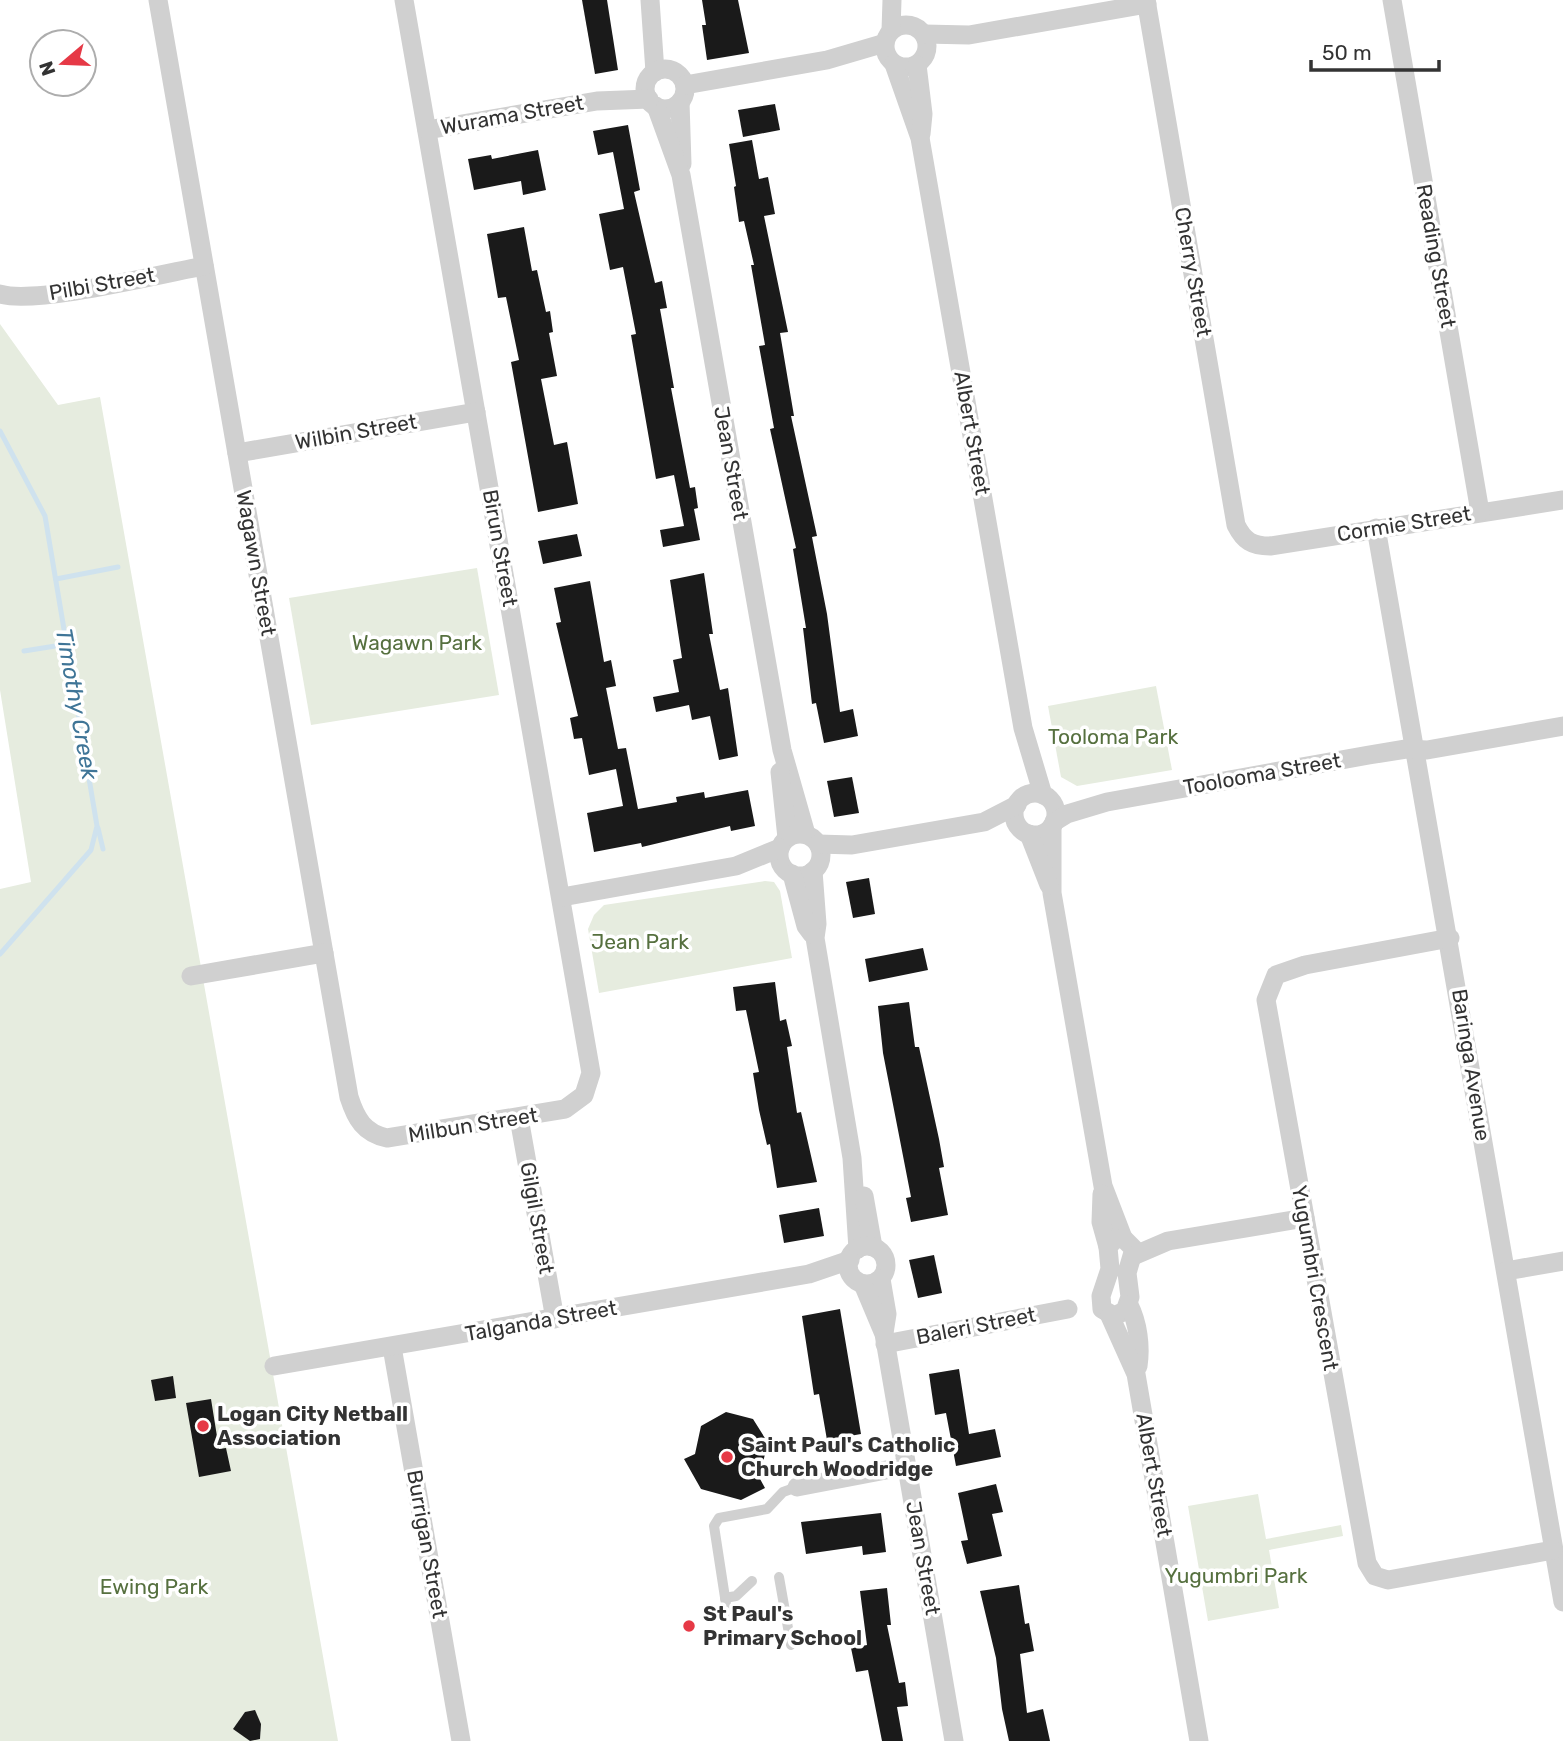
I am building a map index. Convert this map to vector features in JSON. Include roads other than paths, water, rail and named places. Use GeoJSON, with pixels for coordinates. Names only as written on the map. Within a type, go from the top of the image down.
{"type":"FeatureCollection","features":[{"type":"Feature","properties":{"kind":"street","name":"Wagawn Street"},"geometry":{"type":"LineString","coordinates":[[158,0],[349,1097],[361,1124]]}},
{"type":"Feature","properties":{"kind":"street","name":"Birun Street"},"geometry":{"type":"LineString","coordinates":[[404,0],[590,1058],[591,1073],[584,1095]]}},
{"type":"Feature","properties":{"kind":"street","name":"Albert Street"},"geometry":{"type":"LineString","coordinates":[[892,0],[889,48],[920,138],[1023,728],[1050,812],[1052,892],[1103,1186],[1124,1246],[1129,1305],[1135,1317],[1140,1353],[1136,1374]]}},
{"type":"Feature","properties":{"kind":"street","name":"Albert Street"},"geometry":{"type":"LineString","coordinates":[[904,0],[920,44],[923,114],[920,138]]}},
{"type":"Feature","properties":{"kind":"street","name":"Reading Street"},"geometry":{"type":"LineString","coordinates":[[1392,0],[1480,512]]}},
{"type":"Feature","properties":{"kind":"street"},"geometry":{"type":"LineString","coordinates":[[889,48],[905,68],[920,44],[1147,2]]}},
{"type":"Feature","properties":{"kind":"street","name":"Cherry Street"},"geometry":{"type":"LineString","coordinates":[[1147,2],[1236,524],[1246,541]]}},
{"type":"Feature","properties":{"kind":"street","name":"Jean Street"},"geometry":{"type":"LineString","coordinates":[[651,3],[655,86],[681,175],[782,750],[780,774],[800,854],[806,926],[815,938],[852,1158],[863,1266],[884,1339],[954,1741]]}},
{"type":"Feature","properties":{"kind":"street"},"geometry":{"type":"LineString","coordinates":[[889,48],[901,25],[920,44]]}},
{"type":"Feature","properties":{"kind":"street"},"geometry":{"type":"LineString","coordinates":[[655,86],[682,77],[683,94],[889,48]]}},
{"type":"Feature","properties":{"kind":"street","name":"Wurama Street"},"geometry":{"type":"LineString","coordinates":[[427,130],[597,101],[655,86],[669,108],[683,94]]}},
{"type":"Feature","properties":{"kind":"street","name":"Jean Street"},"geometry":{"type":"LineString","coordinates":[[681,175],[683,94]]}},
{"type":"Feature","properties":{"kind":"street","name":"Pilbi Street"},"geometry":{"type":"LineString","coordinates":[[0,294],[16,298],[58,293],[204,266]]}},
{"type":"Feature","properties":{"kind":"street","name":"Wilbin Street"},"geometry":{"type":"LineString","coordinates":[[237,453],[476,412]]}},
{"type":"Feature","properties":{"kind":"street","name":"Cormie Street"},"geometry":{"type":"LineString","coordinates":[[1246,541],[1256,546],[1270,546],[1563,500]]}},
{"type":"Feature","properties":{"kind":"street","name":"Baringa Avenue"},"geometry":{"type":"LineString","coordinates":[[1376,528],[1450,937],[1563,1602]]}},
{"type":"Feature","properties":{"kind":"street","name":"Toolooma Street"},"geometry":{"type":"LineString","coordinates":[[1050,812],[1068,814],[1107,802],[1382,753],[1417,750],[1563,726]]}},
{"type":"Feature","properties":{"kind":"street","name":"Albert Street"},"geometry":{"type":"LineString","coordinates":[[1023,728],[1025,786],[1015,817],[1052,892]]}},
{"type":"Feature","properties":{"kind":"street"},"geometry":{"type":"LineString","coordinates":[[562,897],[984,822],[1034,794],[1050,812],[1041,834],[984,822]]}},
{"type":"Feature","properties":{"kind":"street","name":"Yugumbri Crescent"},"geometry":{"type":"LineString","coordinates":[[1450,937],[1305,965],[1276,975],[1266,1000],[1367,1563],[1375,1576],[1388,1580],[1553,1550]]}},
{"type":"Feature","properties":{"kind":"street"},"geometry":{"type":"LineString","coordinates":[[191,976],[324,953]]}},
{"type":"Feature","properties":{"kind":"street","name":"Milbun Street"},"geometry":{"type":"LineString","coordinates":[[361,1124],[369,1132],[387,1138],[565,1109],[584,1095]]}},
{"type":"Feature","properties":{"kind":"street","name":"Gilgil Street"},"geometry":{"type":"LineString","coordinates":[[519,1118],[555,1319]]}},
{"type":"Feature","properties":{"kind":"street"},"geometry":{"type":"LineString","coordinates":[[1124,1246],[1305,1218]]}},
{"type":"Feature","properties":{"kind":"street","name":"Albert Street"},"geometry":{"type":"LineString","coordinates":[[1124,1246],[1109,1277],[1105,1308],[1136,1374],[1199,1741]]}},
{"type":"Feature","properties":{"kind":"street"},"geometry":{"type":"LineString","coordinates":[[1506,1271],[1563,1261]]}},
{"type":"Feature","properties":{"kind":"street","name":"Talganda Street"},"geometry":{"type":"LineString","coordinates":[[274,1366],[863,1266]]}},
{"type":"Feature","properties":{"kind":"street"},"geometry":{"type":"LineString","coordinates":[[1105,1308],[1121,1315],[1129,1305]]}},
{"type":"Feature","properties":{"kind":"street","name":"Baleri Street"},"geometry":{"type":"LineString","coordinates":[[884,1339],[1068,1309],[1105,1308]]}},
{"type":"Feature","properties":{"kind":"street","name":"Burrigan Street"},"geometry":{"type":"LineString","coordinates":[[392,1347],[461,1741]]}},
{"type":"Feature","properties":{"kind":"street"},"geometry":{"type":"LineString","coordinates":[[797,1487],[907,1466]]}},
{"type":"Feature","properties":{"kind":"lane"},"geometry":{"type":"LineString","coordinates":[[728,1617],[714,1534],[719,1518],[767,1509],[783,1492],[797,1487]]}},
{"type":"Feature","properties":{"kind":"lane"},"geometry":{"type":"LineString","coordinates":[[779,1577],[791,1645]]}},
{"type":"Feature","properties":{"kind":"lane"},"geometry":{"type":"LineString","coordinates":[[725,1598],[736,1596],[752,1581]]}},
{"type":"Feature","properties":{"kind":"waterway","name":"Timothy Creek"},"geometry":{"type":"LineString","coordinates":[[0,431],[45,516],[97,826],[91,850],[0,954]]}},
{"type":"Feature","properties":{"kind":"waterway"},"geometry":{"type":"LineString","coordinates":[[56,579],[118,567]]}},
{"type":"Feature","properties":{"kind":"waterway"},"geometry":{"type":"LineString","coordinates":[[24,651],[68,644]]}},
{"type":"Feature","properties":{"kind":"waterway"},"geometry":{"type":"LineString","coordinates":[[98,828],[103,849]]}},
{"type":"Feature","properties":{"kind":"place","name":"Logan City Netball Association"},"geometry":{"type":"Point","coordinates":[203,1426]}},
{"type":"Feature","properties":{"kind":"place","name":"Saint Paul's Catholic Church Woodridge"},"geometry":{"type":"Point","coordinates":[727,1457]}},
{"type":"Feature","properties":{"kind":"place","name":"St Paul's Primary School"},"geometry":{"type":"Point","coordinates":[689,1626]}},
{"type":"Feature","properties":{"kind":"park label","name":"Wagawn Park"},"geometry":{"type":"Point","coordinates":[417,643]}},
{"type":"Feature","properties":{"kind":"park label","name":"Tooloma Park"},"geometry":{"type":"Point","coordinates":[1113,737]}},
{"type":"Feature","properties":{"kind":"park label","name":"Jean Park"},"geometry":{"type":"Point","coordinates":[640,942]}},
{"type":"Feature","properties":{"kind":"park label","name":"Yugumbri Park"},"geometry":{"type":"Point","coordinates":[1236,1576]}},
{"type":"Feature","properties":{"kind":"park label","name":"Ewing Park"},"geometry":{"type":"Point","coordinates":[154,1587]}}]}
